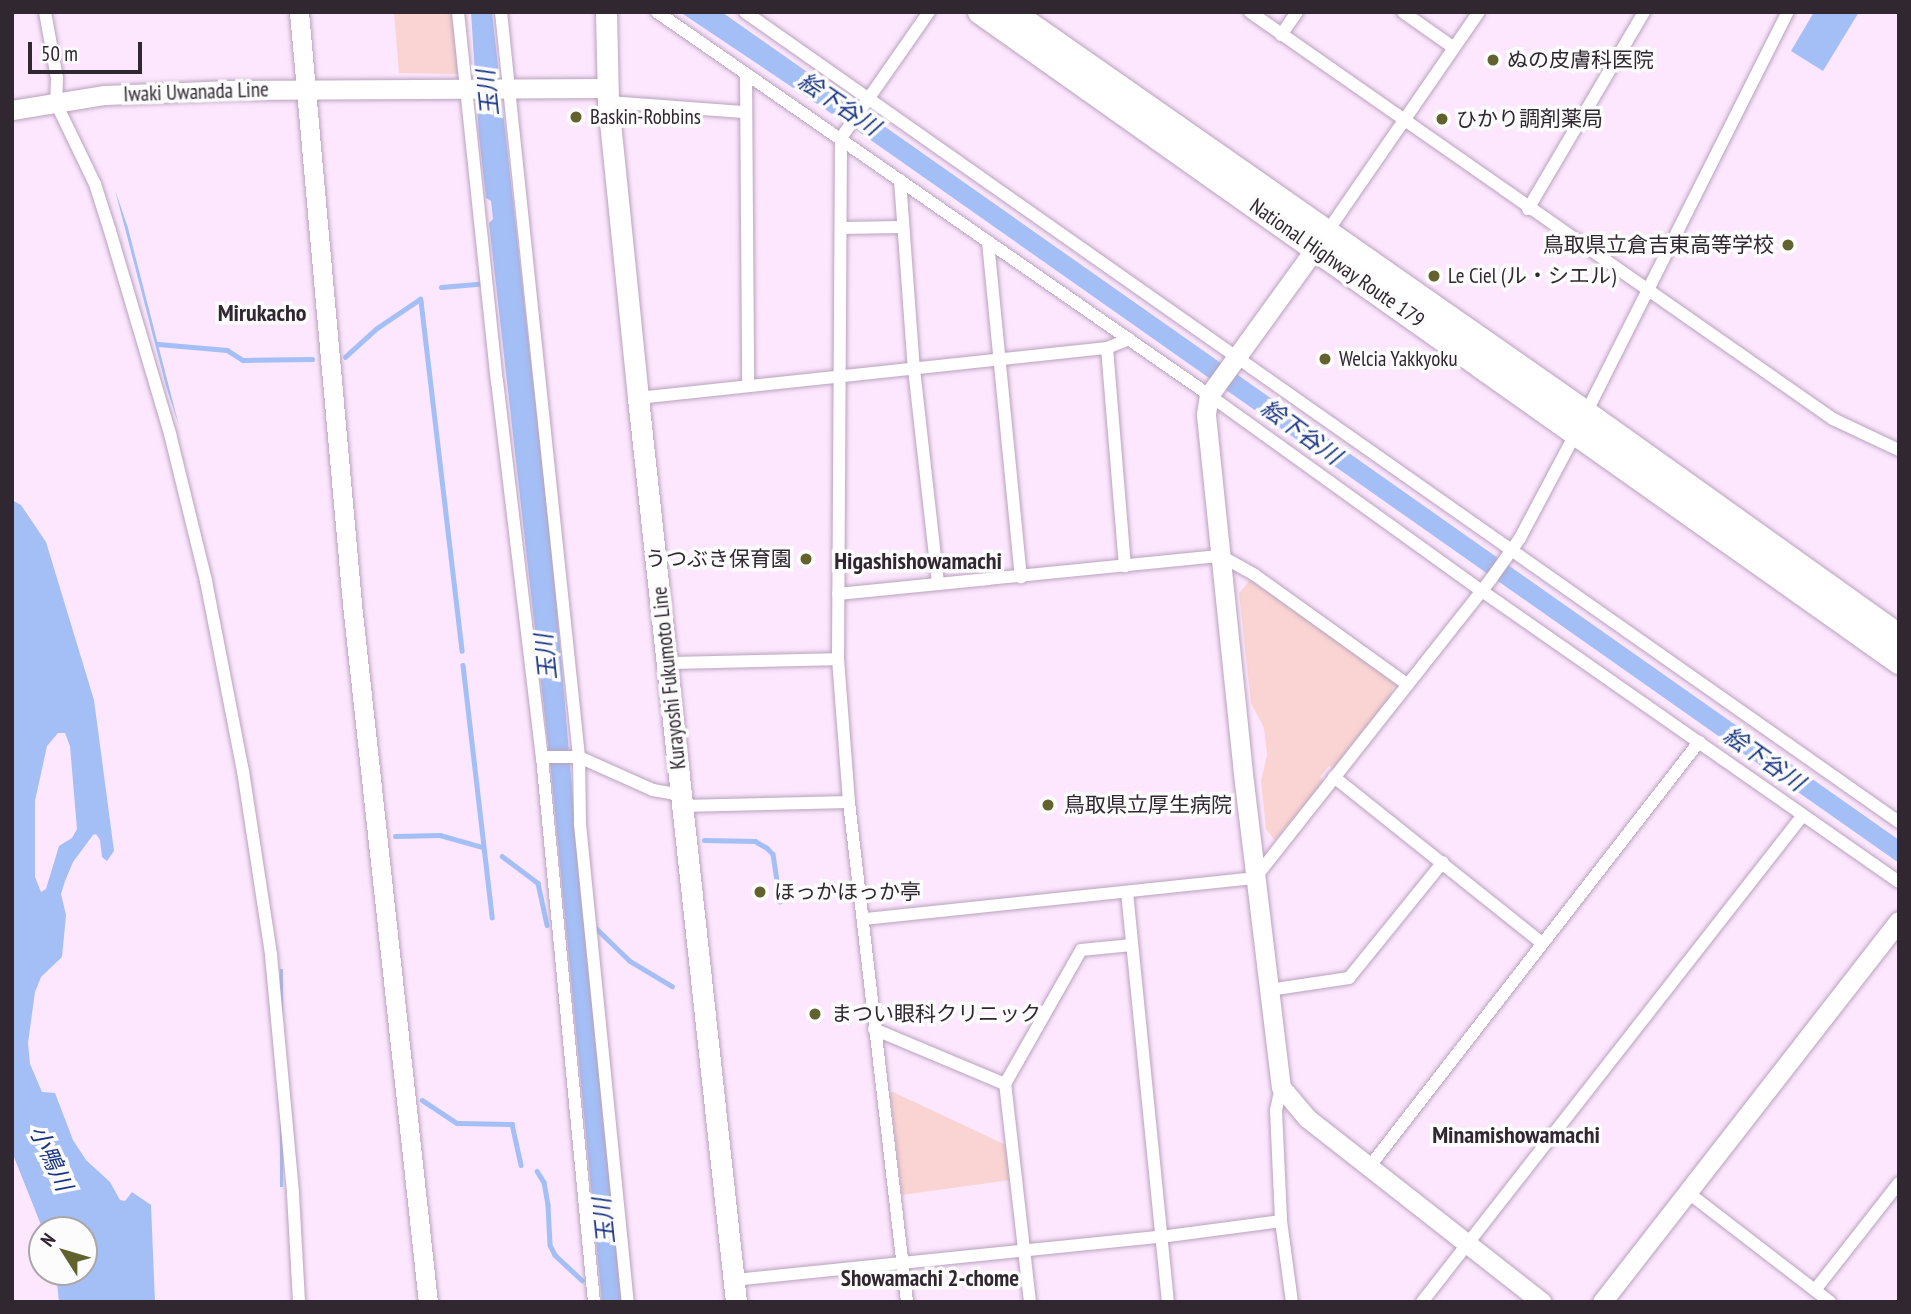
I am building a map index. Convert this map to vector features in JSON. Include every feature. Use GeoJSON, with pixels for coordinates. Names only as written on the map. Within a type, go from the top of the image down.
{"type":"FeatureCollection","features":[{"type":"Feature","properties":{"kind":"highway","name":"National Highway Route 179"},"geometry":{"type":"LineString","coordinates":[[980,12],[1322,240]]}},
{"type":"Feature","properties":{"kind":"highway","name":"National Highway Route 179"},"geometry":{"type":"LineString","coordinates":[[1012,12],[1322,240],[1581,422],[1899,636]]}},
{"type":"Feature","properties":{"kind":"highway","name":"National Highway Route 179"},"geometry":{"type":"LineString","coordinates":[[1581,422],[1899,662]]}},
{"type":"Feature","properties":{"kind":"main road","name":"Kurayoshi Fukumoto Line"},"geometry":{"type":"LineString","coordinates":[[606,12],[608,95],[638,398],[736,1302]]}},
{"type":"Feature","properties":{"kind":"street"},"geometry":{"type":"LineString","coordinates":[[45,12],[57,78],[50,104],[95,184],[170,434],[206,581],[243,771],[271,956],[293,1194],[299,1302]]}},
{"type":"Feature","properties":{"kind":"street"},"geometry":{"type":"LineString","coordinates":[[299,12],[352,604],[428,1302]]}},
{"type":"Feature","properties":{"kind":"street"},"geometry":{"type":"LineString","coordinates":[[458,12],[469,87],[542,757],[594,1302]]}},
{"type":"Feature","properties":{"kind":"street"},"geometry":{"type":"LineString","coordinates":[[501,12],[505,86],[579,757],[580,824],[628,1302]]}},
{"type":"Feature","properties":{"kind":"street"},"geometry":{"type":"LineString","coordinates":[[657,12],[746,74],[843,134],[900,180],[1129,339],[1213,390],[1482,591],[1899,882]]}},
{"type":"Feature","properties":{"kind":"street"},"geometry":{"type":"LineString","coordinates":[[745,12],[865,102],[1233,361],[1899,822]]}},
{"type":"Feature","properties":{"kind":"street"},"geometry":{"type":"LineString","coordinates":[[907,1302],[874,1029],[865,919],[849,802],[838,659],[841,228],[843,134],[929,12]]}},
{"type":"Feature","properties":{"kind":"street"},"geometry":{"type":"LineString","coordinates":[[1250,12],[1528,209],[1833,419],[1899,450]]}},
{"type":"Feature","properties":{"kind":"street"},"geometry":{"type":"LineString","coordinates":[[1281,34],[1297,12]]}},
{"type":"Feature","properties":{"kind":"street"},"geometry":{"type":"LineString","coordinates":[[1403,12],[1454,48]]}},
{"type":"Feature","properties":{"kind":"street"},"geometry":{"type":"LineString","coordinates":[[1292,1302],[1281,1221],[1276,1110],[1280,1087],[1206,415],[1213,390],[1322,240],[1479,12]]}},
{"type":"Feature","properties":{"kind":"street"},"geometry":{"type":"LineString","coordinates":[[1528,209],[1644,12]]}},
{"type":"Feature","properties":{"kind":"street"},"geometry":{"type":"LineString","coordinates":[[865,919],[1255,878],[1509,554],[1581,422],[1784,14]]}},
{"type":"Feature","properties":{"kind":"street"},"geometry":{"type":"LineString","coordinates":[[746,74],[744,112],[747,386]]}},
{"type":"Feature","properties":{"kind":"street","name":"Iwaki Uwanada Line"},"geometry":{"type":"LineString","coordinates":[[12,110],[105,95],[305,88],[505,86],[608,95]]}},
{"type":"Feature","properties":{"kind":"street"},"geometry":{"type":"LineString","coordinates":[[608,95],[744,112]]}},
{"type":"Feature","properties":{"kind":"street"},"geometry":{"type":"LineString","coordinates":[[900,180],[914,369],[938,584]]}},
{"type":"Feature","properties":{"kind":"street"},"geometry":{"type":"LineString","coordinates":[[841,228],[902,226]]}},
{"type":"Feature","properties":{"kind":"street"},"geometry":{"type":"LineString","coordinates":[[988,242],[1021,577]]}},
{"type":"Feature","properties":{"kind":"street"},"geometry":{"type":"LineString","coordinates":[[638,398],[1107,348],[1129,339]]}},
{"type":"Feature","properties":{"kind":"street"},"geometry":{"type":"LineString","coordinates":[[1107,348],[1125,566]]}},
{"type":"Feature","properties":{"kind":"street"},"geometry":{"type":"LineString","coordinates":[[838,594],[1221,556],[1255,575],[1408,685]]}},
{"type":"Feature","properties":{"kind":"street"},"geometry":{"type":"LineString","coordinates":[[667,663],[838,659]]}},
{"type":"Feature","properties":{"kind":"street"},"geometry":{"type":"LineString","coordinates":[[1370,1166],[1699,742]]}},
{"type":"Feature","properties":{"kind":"street"},"geometry":{"type":"LineString","coordinates":[[542,757],[579,757],[682,800],[849,802]]}},
{"type":"Feature","properties":{"kind":"street"},"geometry":{"type":"LineString","coordinates":[[1334,777],[1542,943]]}},
{"type":"Feature","properties":{"kind":"street"},"geometry":{"type":"LineString","coordinates":[[1422,1302],[1803,815]]}},
{"type":"Feature","properties":{"kind":"street"},"geometry":{"type":"LineString","coordinates":[[1269,990],[1349,978],[1443,862]]}},
{"type":"Feature","properties":{"kind":"street"},"geometry":{"type":"LineString","coordinates":[[1127,892],[1168,1302]]}},
{"type":"Feature","properties":{"kind":"street"},"geometry":{"type":"LineString","coordinates":[[1602,1302],[1899,921]]}},
{"type":"Feature","properties":{"kind":"street"},"geometry":{"type":"LineString","coordinates":[[1030,1302],[1005,1084],[1081,950],[1132,945]]}},
{"type":"Feature","properties":{"kind":"street"},"geometry":{"type":"LineString","coordinates":[[874,1029],[1005,1084]]}},
{"type":"Feature","properties":{"kind":"street"},"geometry":{"type":"LineString","coordinates":[[1280,1087],[1307,1118],[1542,1302]]}},
{"type":"Feature","properties":{"kind":"street"},"geometry":{"type":"LineString","coordinates":[[1815,1290],[1899,1183]]}},
{"type":"Feature","properties":{"kind":"street"},"geometry":{"type":"LineString","coordinates":[[1686,1191],[1830,1302]]}},
{"type":"Feature","properties":{"kind":"street"},"geometry":{"type":"LineString","coordinates":[[734,1280],[1161,1237],[1281,1221]]}},
{"type":"Feature","properties":{"kind":"shaded area"},"geometry":{"type":"Polygon","coordinates":[[[394,12],[453,12],[458,74],[399,73],[394,12]]]}},
{"type":"Feature","properties":{"kind":"shaded area"},"geometry":{"type":"Polygon","coordinates":[[[1250,580],[1395,683],[1389,698],[1334,769],[1329,766],[1320,777],[1324,781],[1275,840],[1266,829],[1261,781],[1267,755],[1264,728],[1251,703],[1239,593],[1250,580]]]}},
{"type":"Feature","properties":{"kind":"shaded area"},"geometry":{"type":"Polygon","coordinates":[[[893,1092],[1006,1145],[1010,1180],[902,1195],[890,1093],[893,1092]]]}},
{"type":"Feature","properties":{"kind":"water","name":"玉川"},"geometry":{"type":"Polygon","coordinates":[[[471,12],[492,12],[552,552],[582,905],[623,1302],[602,1302],[551,771],[489,223],[493,219],[491,201],[486,198],[479,136],[471,12]]]}},
{"type":"Feature","properties":{"kind":"water","name":"絵下谷川"},"geometry":{"type":"Polygon","coordinates":[[[680,12],[722,12],[1899,840],[1899,863],[865,136],[680,12]]]}},
{"type":"Feature","properties":{"kind":"water"},"geometry":{"type":"Polygon","coordinates":[[[1814,12],[1859,12],[1823,71],[1791,51],[1814,12]]]}},
{"type":"Feature","properties":{"kind":"water"},"geometry":{"type":"Polygon","coordinates":[[[115,190],[128,228],[179,426],[166,386],[115,190]]]}},
{"type":"Feature","properties":{"kind":"water","name":"小鴨川"},"geometry":{"type":"Polygon","coordinates":[[[12,500],[21,505],[46,542],[94,700],[114,851],[107,861],[102,857],[100,840],[96,834],[93,835],[73,862],[65,881],[61,894],[66,915],[62,957],[41,977],[35,992],[28,1043],[30,1064],[42,1092],[55,1093],[73,1140],[86,1160],[110,1182],[120,1200],[125,1201],[132,1192],[151,1205],[155,1302],[59,1302],[57,1286],[98,1286],[98,1216],[37,1216],[12,1152],[12,500]],[[58,733],[47,746],[35,801],[35,877],[41,892],[46,889],[59,846],[72,838],[77,829],[70,746],[65,733],[58,733]]]}},
{"type":"Feature","properties":{"kind":"water"},"geometry":{"type":"Polygon","coordinates":[[[280,969],[283,969],[283,1187],[280,1187],[280,969]]]}},
{"type":"Feature","properties":{"kind":"waterway"},"geometry":{"type":"LineString","coordinates":[[441,287],[479,284]]}},
{"type":"Feature","properties":{"kind":"waterway"},"geometry":{"type":"LineString","coordinates":[[345,357],[377,328],[420,299],[462,651]]}},
{"type":"Feature","properties":{"kind":"waterway"},"geometry":{"type":"LineString","coordinates":[[158,344],[227,350],[243,360],[312,359]]}},
{"type":"Feature","properties":{"kind":"waterway"},"geometry":{"type":"LineString","coordinates":[[463,665],[492,917]]}},
{"type":"Feature","properties":{"kind":"waterway"},"geometry":{"type":"LineString","coordinates":[[395,836],[440,835],[482,847]]}},
{"type":"Feature","properties":{"kind":"waterway"},"geometry":{"type":"LineString","coordinates":[[704,840],[755,841],[767,848],[773,854],[780,901]]}},
{"type":"Feature","properties":{"kind":"waterway"},"geometry":{"type":"LineString","coordinates":[[502,856],[538,883],[547,925]]}},
{"type":"Feature","properties":{"kind":"waterway"},"geometry":{"type":"LineString","coordinates":[[596,928],[630,961],[672,986]]}},
{"type":"Feature","properties":{"kind":"waterway"},"geometry":{"type":"LineString","coordinates":[[422,1100],[457,1123],[512,1124],[521,1165]]}},
{"type":"Feature","properties":{"kind":"waterway"},"geometry":{"type":"LineString","coordinates":[[537,1171],[544,1182],[550,1245],[555,1255],[582,1280]]}},
{"type":"Feature","properties":{"kind":"place","name":"ぬの皮膚科医院"},"geometry":{"type":"Point","coordinates":[1493,60]}},
{"type":"Feature","properties":{"kind":"place","name":"Baskin-Robbins"},"geometry":{"type":"Point","coordinates":[576,117]}},
{"type":"Feature","properties":{"kind":"place","name":"ひかり調剤薬局"},"geometry":{"type":"Point","coordinates":[1442,119]}},
{"type":"Feature","properties":{"kind":"place","name":"鳥取県立倉吉東高等学校"},"geometry":{"type":"Point","coordinates":[1788,245]}},
{"type":"Feature","properties":{"kind":"place","name":"Le Ciel (ル・シエル)"},"geometry":{"type":"Point","coordinates":[1434,276]}},
{"type":"Feature","properties":{"kind":"place","name":"Welcia Yakkyoku"},"geometry":{"type":"Point","coordinates":[1325,359]}},
{"type":"Feature","properties":{"kind":"place","name":"うつぶき保育園"},"geometry":{"type":"Point","coordinates":[806,559]}},
{"type":"Feature","properties":{"kind":"place","name":"鳥取県立厚生病院"},"geometry":{"type":"Point","coordinates":[1048,805]}},
{"type":"Feature","properties":{"kind":"place","name":"ほっかほっか亭"},"geometry":{"type":"Point","coordinates":[760,892]}},
{"type":"Feature","properties":{"kind":"place","name":"まつい眼科クリニック"},"geometry":{"type":"Point","coordinates":[815,1014]}},
{"type":"Feature","properties":{"kind":"district","name":"Mirukacho"},"geometry":{"type":"Point","coordinates":[262,313]}},
{"type":"Feature","properties":{"kind":"district","name":"Higashishowamachi"},"geometry":{"type":"Point","coordinates":[918,561]}},
{"type":"Feature","properties":{"kind":"district","name":"Minamishowamachi"},"geometry":{"type":"Point","coordinates":[1516,1135]}},
{"type":"Feature","properties":{"kind":"district","name":"Showamachi 2-chome"},"geometry":{"type":"Point","coordinates":[930,1278]}}]}
